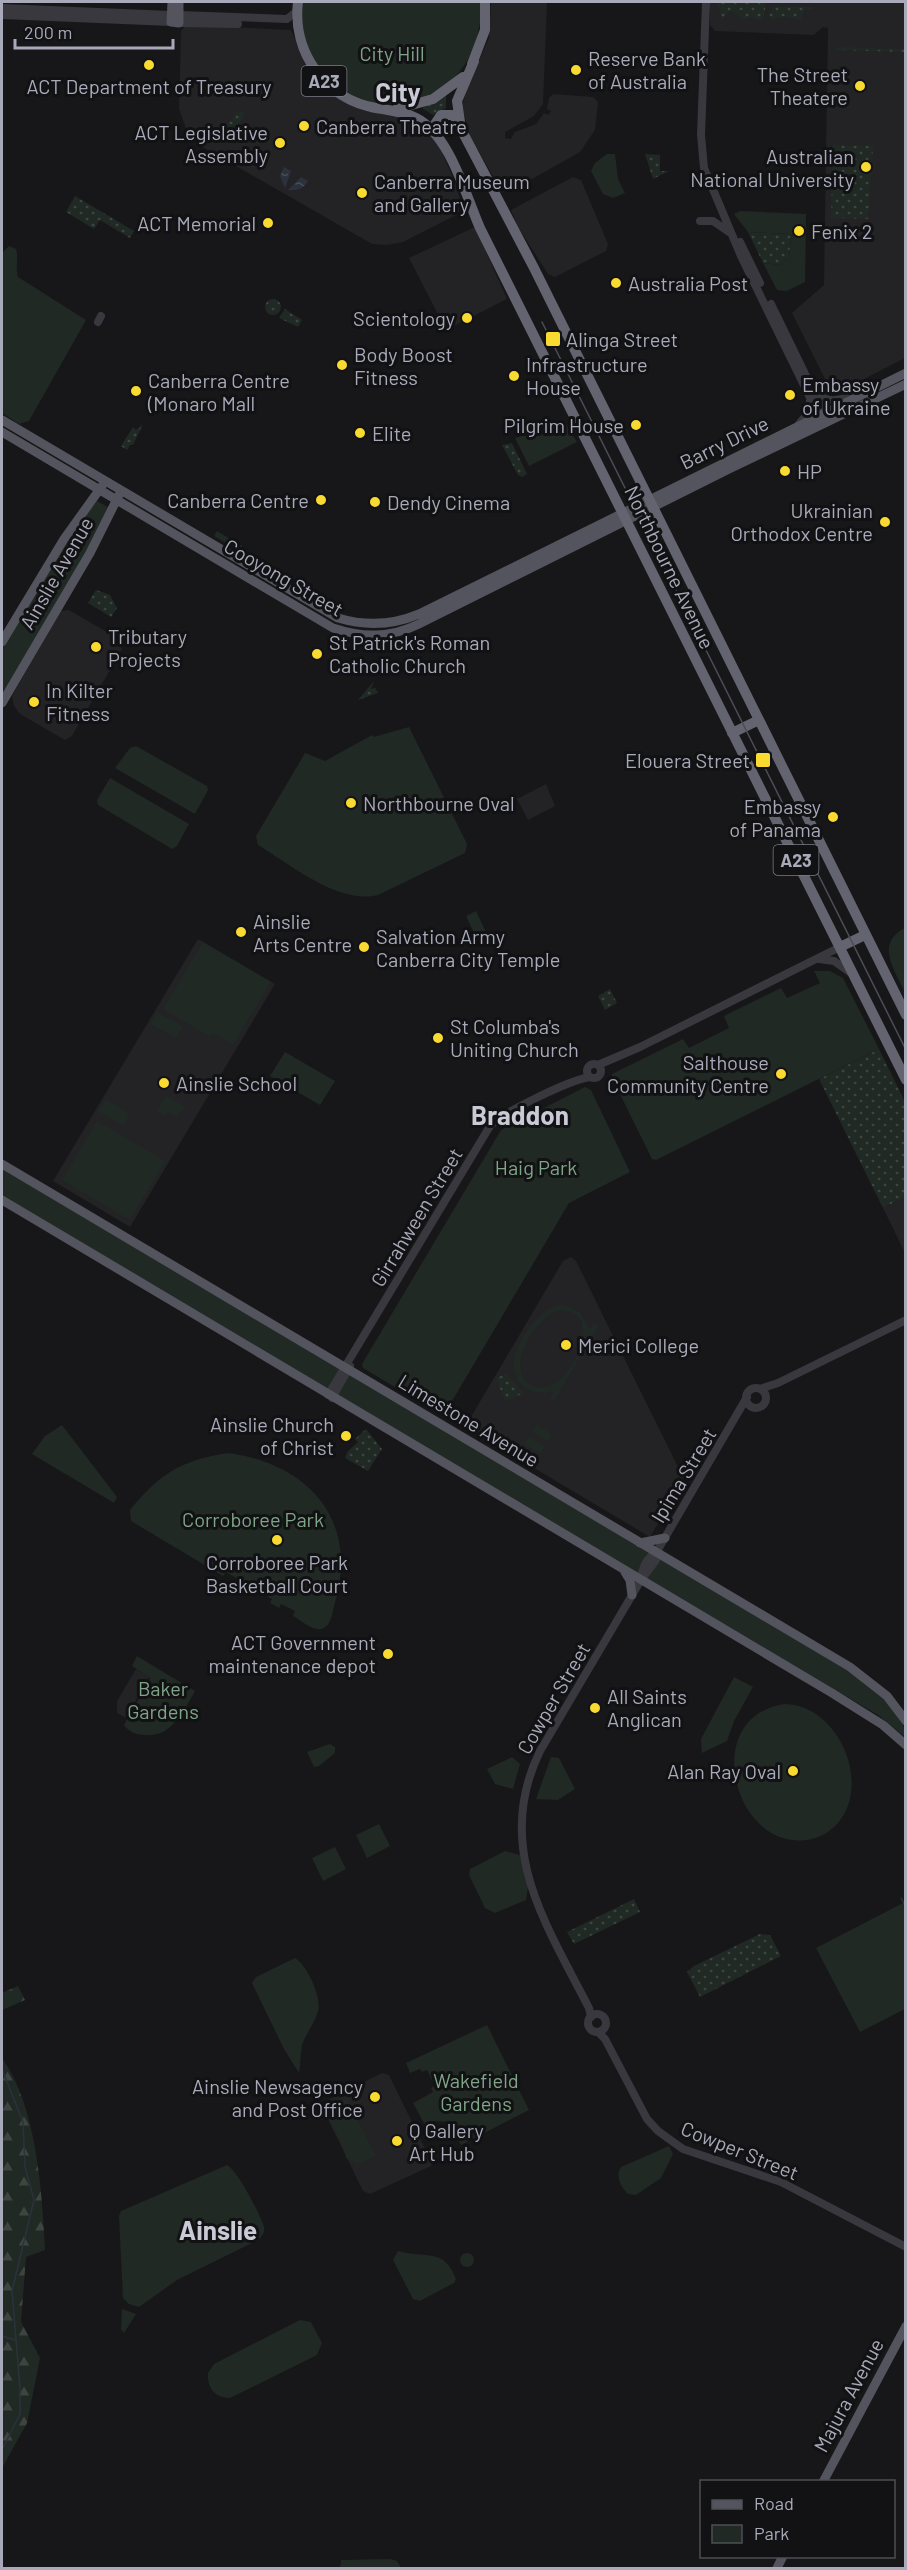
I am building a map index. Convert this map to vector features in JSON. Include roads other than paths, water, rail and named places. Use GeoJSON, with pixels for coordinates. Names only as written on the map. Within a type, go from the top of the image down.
{"type":"FeatureCollection","features":[{"type":"Feature","properties":{"kind":"highway","name":"A23"},"geometry":{"type":"LineString","coordinates":[[458,120],[459,92],[474,61],[485,30],[485,2]]}},
{"type":"Feature","properties":{"kind":"highway","name":"A23"},"geometry":{"type":"LineString","coordinates":[[298,6],[301,42],[318,75],[344,96],[371,107],[405,108],[433,99],[456,84],[474,61]]}},
{"type":"Feature","properties":{"kind":"highway","name":"Northbourne Avenue"},"geometry":{"type":"LineString","coordinates":[[371,107],[411,116],[436,133],[906,1080]]}},
{"type":"Feature","properties":{"kind":"highway"},"geometry":{"type":"LineString","coordinates":[[436,133],[436,121],[441,115],[452,115],[458,120]]}},
{"type":"Feature","properties":{"kind":"highway","name":"Northbourne Avenue"},"geometry":{"type":"LineString","coordinates":[[458,120],[906,1015]]}},
{"type":"Feature","properties":{"kind":"highway"},"geometry":{"type":"LineString","coordinates":[[732,733],[759,720]]}},
{"type":"Feature","properties":{"kind":"highway"},"geometry":{"type":"LineString","coordinates":[[840,947],[866,935]]}},
{"type":"Feature","properties":{"kind":"main road"},"geometry":{"type":"LineString","coordinates":[[172,2],[175,19]]}},
{"type":"Feature","properties":{"kind":"main road"},"geometry":{"type":"LineString","coordinates":[[175,19],[179,2]]}},
{"type":"Feature","properties":{"kind":"main road","name":"Barry Drive"},"geometry":{"type":"LineString","coordinates":[[651,504],[795,427],[824,419],[906,372]]}},
{"type":"Feature","properties":{"kind":"main road","name":"Barry Drive"},"geometry":{"type":"LineString","coordinates":[[625,517],[824,419],[906,384]]}},
{"type":"Feature","properties":{"kind":"main road","name":"Cooyong Street"},"geometry":{"type":"LineString","coordinates":[[2,420],[198,536],[333,628],[363,636],[405,630],[625,517]]}},
{"type":"Feature","properties":{"kind":"main road","name":"Cooyong Street"},"geometry":{"type":"LineString","coordinates":[[2,432],[193,545],[338,618],[373,624],[395,622],[466,597]]}},
{"type":"Feature","properties":{"kind":"main road"},"geometry":{"type":"LineString","coordinates":[[23,445],[29,436]]}},
{"type":"Feature","properties":{"kind":"main road"},"geometry":{"type":"LineString","coordinates":[[80,514],[86,491],[82,480]]}},
{"type":"Feature","properties":{"kind":"main road","name":"Ainslie Avenue"},"geometry":{"type":"LineString","coordinates":[[2,642],[80,514],[105,481]]}},
{"type":"Feature","properties":{"kind":"main road","name":"Ainslie Avenue"},"geometry":{"type":"LineString","coordinates":[[2,703],[90,553],[121,490]]}},
{"type":"Feature","properties":{"kind":"main road"},"geometry":{"type":"LineString","coordinates":[[109,515],[122,510],[139,512]]}},
{"type":"Feature","properties":{"kind":"main road"},"geometry":{"type":"LineString","coordinates":[[193,545],[198,536]]}},
{"type":"Feature","properties":{"kind":"main road"},"geometry":{"type":"LineString","coordinates":[[373,624],[382,635],[384,630],[395,622]]}},
{"type":"Feature","properties":{"kind":"main road","name":"Limestone Avenue"},"geometry":{"type":"LineString","coordinates":[[2,1164],[856,1672],[887,1696],[906,1721]]}},
{"type":"Feature","properties":{"kind":"main road"},"geometry":{"type":"LineString","coordinates":[[2,1200],[868,1715],[906,1745]]}},
{"type":"Feature","properties":{"kind":"main road"},"geometry":{"type":"LineString","coordinates":[[640,1543],[665,1538]]}},
{"type":"Feature","properties":{"kind":"main road"},"geometry":{"type":"LineString","coordinates":[[624,1569],[630,1580],[632,1595]]}},
{"type":"Feature","properties":{"kind":"main road","name":"Majura Avenue"},"geometry":{"type":"LineString","coordinates":[[824,2480],[906,2326]]}},
{"type":"Feature","properties":{"kind":"street"},"geometry":{"type":"LineString","coordinates":[[706,2],[701,150],[709,182],[733,238],[811,386],[824,419]]}},
{"type":"Feature","properties":{"kind":"street"},"geometry":{"type":"LineString","coordinates":[[2,15],[287,19],[298,6]]}},
{"type":"Feature","properties":{"kind":"street"},"geometry":{"type":"LineString","coordinates":[[2,8],[238,24]]}},
{"type":"Feature","properties":{"kind":"street"},"geometry":{"type":"LineString","coordinates":[[722,211],[728,217],[810,397],[824,419]]}},
{"type":"Feature","properties":{"kind":"street"},"geometry":{"type":"LineString","coordinates":[[700,221],[713,221],[726,229],[733,238]]}},
{"type":"Feature","properties":{"kind":"street"},"geometry":{"type":"LineString","coordinates":[[811,386],[822,398],[835,401],[890,380]]}},
{"type":"Feature","properties":{"kind":"street"},"geometry":{"type":"LineString","coordinates":[[795,427],[808,413],[810,397]]}},
{"type":"Feature","properties":{"kind":"street"},"geometry":{"type":"LineString","coordinates":[[616,1059],[596,1078],[589,1073],[591,1064],[598,1065],[640,1047],[649,1046],[840,947]]}},
{"type":"Feature","properties":{"kind":"street"},"geometry":{"type":"LineString","coordinates":[[817,959],[837,962],[854,976]]}},
{"type":"Feature","properties":{"kind":"street"},"geometry":{"type":"LineString","coordinates":[[598,1065],[601,1073]]}},
{"type":"Feature","properties":{"kind":"street","name":"Girrahween Street"},"geometry":{"type":"LineString","coordinates":[[330,1396],[490,1126],[506,1114],[589,1073]]}},
{"type":"Feature","properties":{"kind":"street"},"geometry":{"type":"LineString","coordinates":[[778,1383],[766,1397],[763,1405],[753,1407],[749,1404],[747,1397],[753,1389],[778,1383],[906,1320]]}},
{"type":"Feature","properties":{"kind":"street"},"geometry":{"type":"LineString","coordinates":[[760,1389],[766,1397]]}},
{"type":"Feature","properties":{"kind":"street","name":"Ipima Street"},"geometry":{"type":"LineString","coordinates":[[641,1580],[656,1560],[656,1552],[747,1397]]}},
{"type":"Feature","properties":{"kind":"street","name":"Ipima Street"},"geometry":{"type":"LineString","coordinates":[[738,1415],[753,1407]]}},
{"type":"Feature","properties":{"kind":"street","name":"Cowper Street"},"geometry":{"type":"LineString","coordinates":[[641,1580],[531,1769],[522,1817],[526,1869],[534,1901],[593,2013],[589,2028],[598,2032],[605,2039],[647,2119],[658,2131],[683,2149],[781,2182],[906,2247]]}},
{"type":"Feature","properties":{"kind":"street"},"geometry":{"type":"LineString","coordinates":[[593,2013],[604,2018],[605,2026],[598,2032]]}},
{"type":"Feature","properties":{"kind":"street","name":"Cowper Street"},"geometry":{"type":"LineString","coordinates":[[605,2026],[605,2039]]}},
{"type":"Feature","properties":{"kind":"water"},"geometry":{"type":"Polygon","coordinates":[[[284,167],[291,171],[285,188],[280,176],[284,167]]]}},
{"type":"Feature","properties":{"kind":"water"},"geometry":{"type":"Polygon","coordinates":[[[301,177],[308,181],[302,188],[288,190],[301,177]]]}},
{"type":"Feature","properties":{"kind":"waterway"},"geometry":{"type":"LineString","coordinates":[[901,1898],[906,1907]]}},
{"type":"Feature","properties":{"kind":"waterway"},"geometry":{"type":"LineString","coordinates":[[2,2069],[23,2122],[25,2167],[34,2200],[12,2291],[20,2414],[2,2450]]}},
{"type":"Feature","properties":{"kind":"waterway"},"geometry":{"type":"LineString","coordinates":[[2,2336],[15,2340]]}},
{"type":"Feature","properties":{"kind":"tram line"},"geometry":{"type":"LineString","coordinates":[[542,322],[906,1050]]}},
{"type":"Feature","properties":{"kind":"place","name":"ACT Department of Treasury"},"geometry":{"type":"Point","coordinates":[149,65]}},
{"type":"Feature","properties":{"kind":"place","name":"Reserve Bank of Australia"},"geometry":{"type":"Point","coordinates":[576,70]}},
{"type":"Feature","properties":{"kind":"place","name":"The Street Theatere"},"geometry":{"type":"Point","coordinates":[860,86]}},
{"type":"Feature","properties":{"kind":"place","name":"Canberra Theatre"},"geometry":{"type":"Point","coordinates":[304,126]}},
{"type":"Feature","properties":{"kind":"place","name":"ACT Legislative Assembly"},"geometry":{"type":"Point","coordinates":[280,143]}},
{"type":"Feature","properties":{"kind":"place","name":"Australian National University"},"geometry":{"type":"Point","coordinates":[866,167]}},
{"type":"Feature","properties":{"kind":"place","name":"Canberra Museum and Gallery"},"geometry":{"type":"Point","coordinates":[362,193]}},
{"type":"Feature","properties":{"kind":"place","name":"ACT Memorial"},"geometry":{"type":"Point","coordinates":[268,223]}},
{"type":"Feature","properties":{"kind":"place","name":"Fenix 2"},"geometry":{"type":"Point","coordinates":[799,231]}},
{"type":"Feature","properties":{"kind":"place","name":"Australia Post"},"geometry":{"type":"Point","coordinates":[616,283]}},
{"type":"Feature","properties":{"kind":"place","name":"Scientology"},"geometry":{"type":"Point","coordinates":[467,318]}},
{"type":"Feature","properties":{"kind":"place","name":"Alinga Street"},"geometry":{"type":"Point","coordinates":[553,339]}},
{"type":"Feature","properties":{"kind":"place","name":"Body Boost Fitness"},"geometry":{"type":"Point","coordinates":[342,365]}},
{"type":"Feature","properties":{"kind":"place","name":"Infrastructure House"},"geometry":{"type":"Point","coordinates":[514,376]}},
{"type":"Feature","properties":{"kind":"place","name":"Canberra Centre (Monaro Mall"},"geometry":{"type":"Point","coordinates":[136,391]}},
{"type":"Feature","properties":{"kind":"place","name":"Embassy of Ukraine"},"geometry":{"type":"Point","coordinates":[790,395]}},
{"type":"Feature","properties":{"kind":"place","name":"Pilgrim House"},"geometry":{"type":"Point","coordinates":[636,425]}},
{"type":"Feature","properties":{"kind":"place","name":"Elite"},"geometry":{"type":"Point","coordinates":[360,433]}},
{"type":"Feature","properties":{"kind":"place","name":"HP"},"geometry":{"type":"Point","coordinates":[785,471]}},
{"type":"Feature","properties":{"kind":"place","name":"Canberra Centre"},"geometry":{"type":"Point","coordinates":[321,500]}},
{"type":"Feature","properties":{"kind":"place","name":"Dendy Cinema"},"geometry":{"type":"Point","coordinates":[375,502]}},
{"type":"Feature","properties":{"kind":"place","name":"Ukrainian Orthodox Centre"},"geometry":{"type":"Point","coordinates":[885,522]}},
{"type":"Feature","properties":{"kind":"place","name":"Tributary Projects"},"geometry":{"type":"Point","coordinates":[96,647]}},
{"type":"Feature","properties":{"kind":"place","name":"St Patrick's Roman Catholic Church"},"geometry":{"type":"Point","coordinates":[317,654]}},
{"type":"Feature","properties":{"kind":"place","name":"In Kilter Fitness"},"geometry":{"type":"Point","coordinates":[34,702]}},
{"type":"Feature","properties":{"kind":"place","name":"Elouera Street"},"geometry":{"type":"Point","coordinates":[763,760]}},
{"type":"Feature","properties":{"kind":"place","name":"Northbourne Oval"},"geometry":{"type":"Point","coordinates":[351,803]}},
{"type":"Feature","properties":{"kind":"place","name":"Embassy of Panama"},"geometry":{"type":"Point","coordinates":[833,817]}},
{"type":"Feature","properties":{"kind":"place","name":"Ainslie Arts Centre"},"geometry":{"type":"Point","coordinates":[241,932]}},
{"type":"Feature","properties":{"kind":"place","name":"Salvation Army Canberra City Temple"},"geometry":{"type":"Point","coordinates":[364,947]}},
{"type":"Feature","properties":{"kind":"place","name":"St Columba's Uniting Church"},"geometry":{"type":"Point","coordinates":[438,1038]}},
{"type":"Feature","properties":{"kind":"place","name":"Salthouse Community Centre"},"geometry":{"type":"Point","coordinates":[781,1074]}},
{"type":"Feature","properties":{"kind":"place","name":"Ainslie School"},"geometry":{"type":"Point","coordinates":[164,1083]}},
{"type":"Feature","properties":{"kind":"place","name":"Merici College"},"geometry":{"type":"Point","coordinates":[566,1345]}},
{"type":"Feature","properties":{"kind":"place","name":"Ainslie Church of Christ"},"geometry":{"type":"Point","coordinates":[346,1436]}},
{"type":"Feature","properties":{"kind":"place","name":"Corroboree Park Basketball Court"},"geometry":{"type":"Point","coordinates":[277,1540]}},
{"type":"Feature","properties":{"kind":"place","name":"ACT Government maintenance depot"},"geometry":{"type":"Point","coordinates":[388,1654]}},
{"type":"Feature","properties":{"kind":"place","name":"All Saints Anglican"},"geometry":{"type":"Point","coordinates":[595,1708]}},
{"type":"Feature","properties":{"kind":"place","name":"Alan Ray Oval"},"geometry":{"type":"Point","coordinates":[793,1771]}},
{"type":"Feature","properties":{"kind":"place","name":"Ainslie Newsagency and Post Office"},"geometry":{"type":"Point","coordinates":[375,2097]}},
{"type":"Feature","properties":{"kind":"place","name":"Q Gallery Art Hub"},"geometry":{"type":"Point","coordinates":[397,2141]}},
{"type":"Feature","properties":{"kind":"district","name":"City"},"geometry":{"type":"Point","coordinates":[398,91]}},
{"type":"Feature","properties":{"kind":"district","name":"Braddon"},"geometry":{"type":"Point","coordinates":[520,1114]}},
{"type":"Feature","properties":{"kind":"district","name":"Ainslie"},"geometry":{"type":"Point","coordinates":[218,2229]}},
{"type":"Feature","properties":{"kind":"park label","name":"City Hill"},"geometry":{"type":"Point","coordinates":[392,53]}},
{"type":"Feature","properties":{"kind":"park label","name":"Haig Park"},"geometry":{"type":"Point","coordinates":[536,1167]}},
{"type":"Feature","properties":{"kind":"park label","name":"Corroboree Park"},"geometry":{"type":"Point","coordinates":[253,1519]}},
{"type":"Feature","properties":{"kind":"park label","name":"Baker Gardens"},"geometry":{"type":"Point","coordinates":[163,1700]}},
{"type":"Feature","properties":{"kind":"park label","name":"Wakefield Gardens"},"geometry":{"type":"Point","coordinates":[476,2092]}}]}
